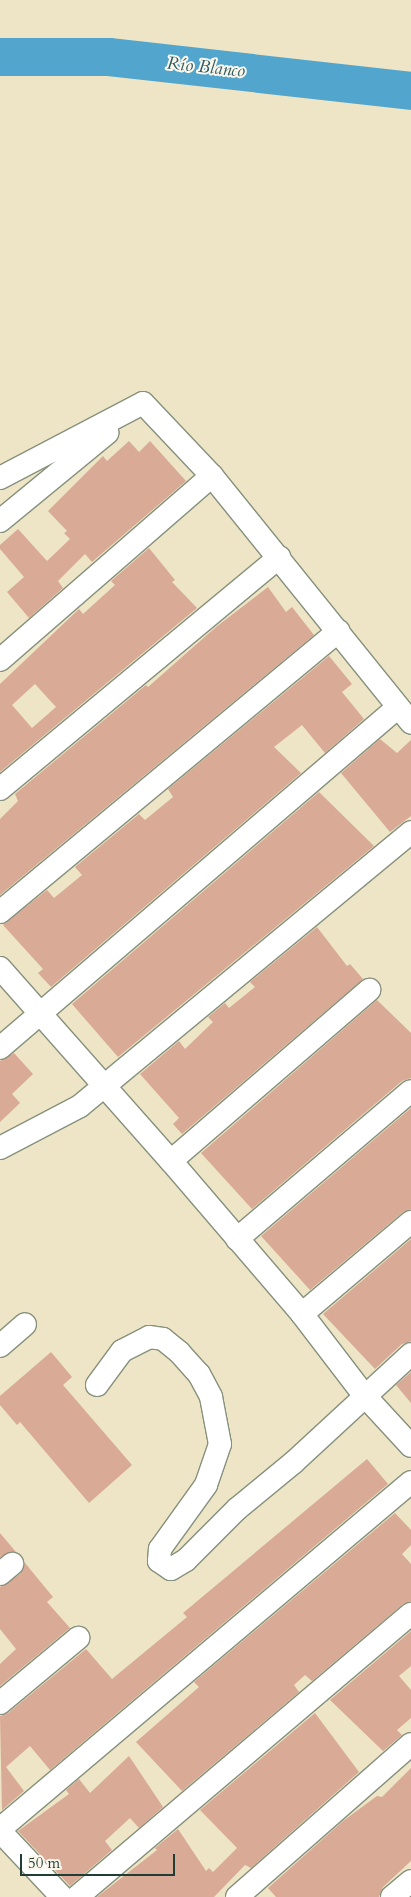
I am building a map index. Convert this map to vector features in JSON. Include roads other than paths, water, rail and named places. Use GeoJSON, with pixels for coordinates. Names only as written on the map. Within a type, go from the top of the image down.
{"type":"FeatureCollection","features":[{"type":"Feature","properties":{"kind":"street"},"geometry":{"type":"LineString","coordinates":[[0,1048],[39,1013],[405,715],[212,476],[143,404]]}},
{"type":"Feature","properties":{"kind":"street"},"geometry":{"type":"LineString","coordinates":[[0,478],[143,404]]}},
{"type":"Feature","properties":{"kind":"street"},"geometry":{"type":"LineString","coordinates":[[0,522],[143,404]]}},
{"type":"Feature","properties":{"kind":"street"},"geometry":{"type":"LineString","coordinates":[[0,660],[212,476]]}},
{"type":"Feature","properties":{"kind":"street"},"geometry":{"type":"LineString","coordinates":[[0,789],[278,557]]}},
{"type":"Feature","properties":{"kind":"street"},"geometry":{"type":"LineString","coordinates":[[0,912],[339,631]]}},
{"type":"Feature","properties":{"kind":"street"},"geometry":{"type":"LineString","coordinates":[[0,1148],[80,1106],[411,832]]}},
{"type":"Feature","properties":{"kind":"street"},"geometry":{"type":"LineString","coordinates":[[0,968],[106,1085],[302,1314],[364,1395],[411,1446]]}},
{"type":"Feature","properties":{"kind":"street"},"geometry":{"type":"LineString","coordinates":[[171,1161],[370,990]]}},
{"type":"Feature","properties":{"kind":"street"},"geometry":{"type":"LineString","coordinates":[[237,1239],[411,1091]]}},
{"type":"Feature","properties":{"kind":"street"},"geometry":{"type":"LineString","coordinates":[[302,1314],[411,1222]]}},
{"type":"Feature","properties":{"kind":"street"},"geometry":{"type":"LineString","coordinates":[[0,1346],[24,1324]]}},
{"type":"Feature","properties":{"kind":"street"},"geometry":{"type":"LineString","coordinates":[[97,1385],[122,1351],[149,1337],[163,1339],[179,1352],[199,1374],[211,1397],[218,1422],[218,1451],[206,1485],[160,1549],[159,1561],[171,1569],[186,1560],[237,1509],[294,1462],[364,1395],[411,1354]]}},
{"type":"Feature","properties":{"kind":"street"},"geometry":{"type":"LineString","coordinates":[[62,1897],[0,1830],[411,1482]]}},
{"type":"Feature","properties":{"kind":"street"},"geometry":{"type":"LineString","coordinates":[[77,1897],[411,1614]]}},
{"type":"Feature","properties":{"kind":"street"},"geometry":{"type":"LineString","coordinates":[[0,1703],[78,1638]]}},
{"type":"Feature","properties":{"kind":"street"},"geometry":{"type":"LineString","coordinates":[[237,1897],[411,1744]]}},
{"type":"Feature","properties":{"kind":"street"},"geometry":{"type":"LineString","coordinates":[[392,1897],[411,1881]]}},
{"type":"Feature","properties":{"kind":"waterway","name":"Río Blanco"},"geometry":{"type":"LineString","coordinates":[[0,57],[109,57],[411,91]]}}]}
